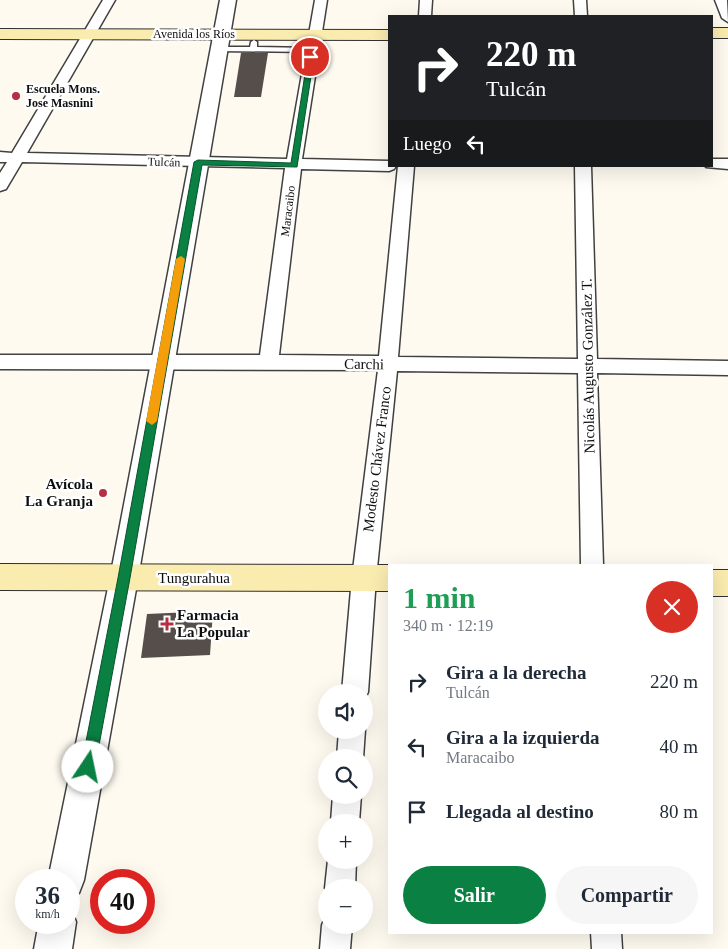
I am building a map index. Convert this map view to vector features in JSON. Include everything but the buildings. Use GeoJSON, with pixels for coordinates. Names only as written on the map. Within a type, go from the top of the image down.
{"type":"FeatureCollection","features":[{"type":"Feature","properties":{"kind":"main road"},"geometry":{"type":"LineString","coordinates":[[713,33],[728,33]]}},
{"type":"Feature","properties":{"kind":"main road","name":"Avenida los Ríos"},"geometry":{"type":"LineString","coordinates":[[0,34],[254,46],[312,46],[388,42]]}},
{"type":"Feature","properties":{"kind":"main road","name":"Avenida los Ríos"},"geometry":{"type":"LineString","coordinates":[[221,45],[312,46],[388,35]]}},
{"type":"Feature","properties":{"kind":"main road","name":"Avenida los Ríos"},"geometry":{"type":"LineString","coordinates":[[0,41],[88,38]]}},
{"type":"Feature","properties":{"kind":"main road"},"geometry":{"type":"LineString","coordinates":[[713,40],[728,40]]}},
{"type":"Feature","properties":{"kind":"main road","name":"Tungurahua"},"geometry":{"type":"LineString","coordinates":[[0,577],[376,578]]}},
{"type":"Feature","properties":{"kind":"main road"},"geometry":{"type":"LineString","coordinates":[[713,583],[728,583]]}},
{"type":"Feature","properties":{"kind":"street"},"geometry":{"type":"LineString","coordinates":[[0,186],[109,0]]}},
{"type":"Feature","properties":{"kind":"street"},"geometry":{"type":"LineString","coordinates":[[68,869],[124,578],[228,0]]}},
{"type":"Feature","properties":{"kind":"street","name":"Maracaibo"},"geometry":{"type":"LineString","coordinates":[[269,362],[294,165],[321,0]]}},
{"type":"Feature","properties":{"kind":"street"},"geometry":{"type":"LineString","coordinates":[[424,15],[426,0]]}},
{"type":"Feature","properties":{"kind":"street"},"geometry":{"type":"LineString","coordinates":[[580,0],[580,15]]}},
{"type":"Feature","properties":{"kind":"street"},"geometry":{"type":"LineString","coordinates":[[721,0],[728,18]]}},
{"type":"Feature","properties":{"kind":"street","name":"Tulcán"},"geometry":{"type":"LineString","coordinates":[[0,158],[388,166]]}},
{"type":"Feature","properties":{"kind":"street"},"geometry":{"type":"LineString","coordinates":[[713,164],[728,164]]}},
{"type":"Feature","properties":{"kind":"street","name":"Modesto Chávez Franco"},"geometry":{"type":"LineString","coordinates":[[356,684],[376,578],[388,364],[406,167]]}},
{"type":"Feature","properties":{"kind":"street","name":"Nicolás Augusto González T."},"geometry":{"type":"LineString","coordinates":[[583,167],[592,564]]}},
{"type":"Feature","properties":{"kind":"street","name":"Carchi"},"geometry":{"type":"LineString","coordinates":[[0,362],[269,362],[728,368]]}},
{"type":"Feature","properties":{"kind":"street"},"geometry":{"type":"LineString","coordinates":[[53,949],[56,934]]}},
{"type":"Feature","properties":{"kind":"street"},"geometry":{"type":"LineString","coordinates":[[335,949],[336,934]]}},
{"type":"Feature","properties":{"kind":"street"},"geometry":{"type":"LineString","coordinates":[[606,934],[607,949]]}},
{"type":"Feature","properties":{"kind":"lane"},"geometry":{"type":"LineString","coordinates":[[221,45],[239,54]]}},
{"type":"Feature","properties":{"kind":"lane"},"geometry":{"type":"LineString","coordinates":[[254,46],[268,54],[312,46]]}},
{"type":"Feature","properties":{"kind":"lane"},"geometry":{"type":"LineString","coordinates":[[292,56],[312,46]]}},
{"type":"Feature","properties":{"kind":"slow traffic"},"geometry":{"type":"LineString","coordinates":[[152,421],[181,259]]}},
{"type":"Feature","properties":{"kind":"place","name":"Escuela Mons. Jose Masnini"},"geometry":{"type":"Point","coordinates":[16,96]}},
{"type":"Feature","properties":{"kind":"place","name":"Avícola La Granja"},"geometry":{"type":"Point","coordinates":[103,493]}},
{"type":"Feature","properties":{"kind":"place","name":"Farmacia La Popular"},"geometry":{"type":"Point","coordinates":[167,624]}},
{"type":"Feature","properties":{"kind":"route"},"geometry":{"type":"LineString","coordinates":[[88,767],[124,578],[198,162],[294,165],[310,57]]}}]}
